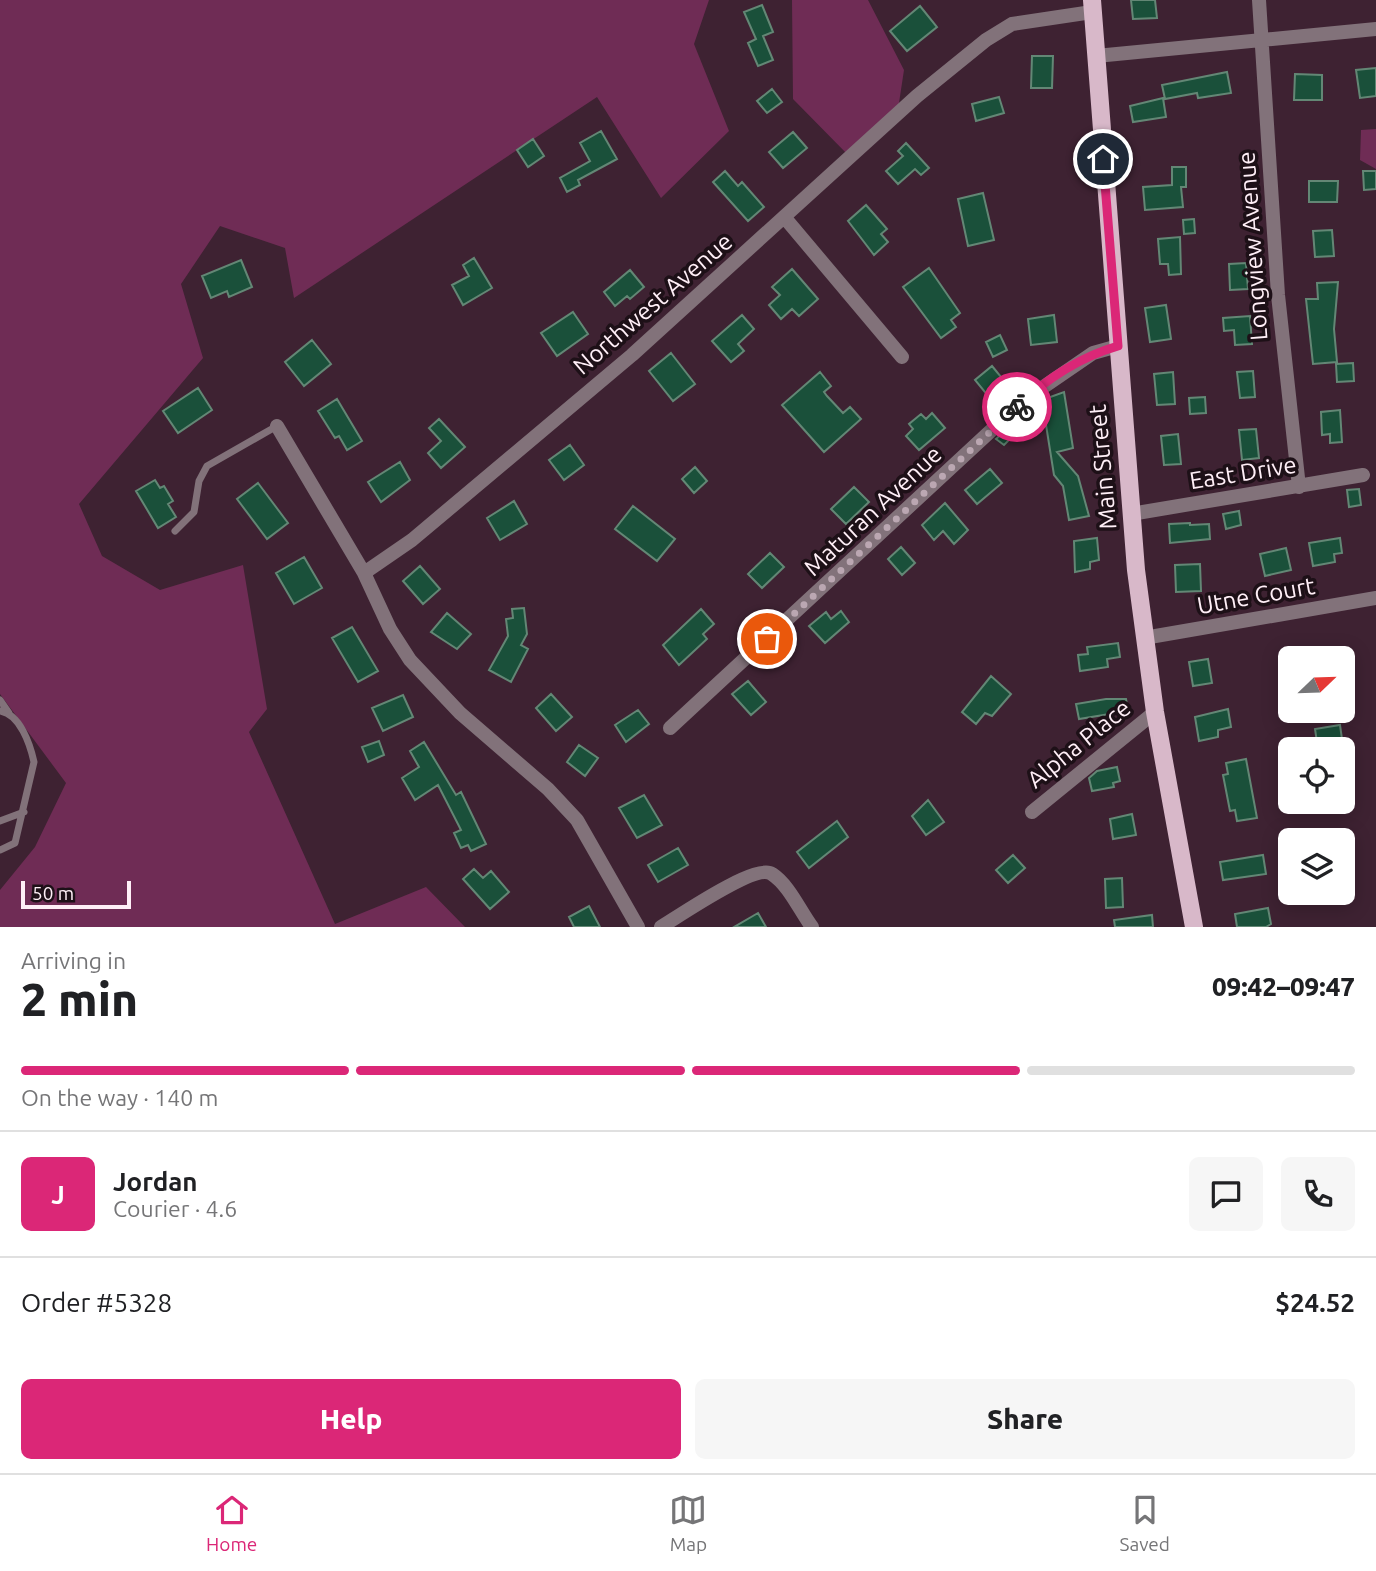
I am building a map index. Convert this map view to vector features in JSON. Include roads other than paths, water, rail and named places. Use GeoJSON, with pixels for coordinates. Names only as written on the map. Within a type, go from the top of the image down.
{"type":"FeatureCollection","features":[{"type":"Feature","properties":{"kind":"main road","name":"Main Street"},"geometry":{"type":"LineString","coordinates":[[1092,6],[1131,514],[1144,638],[1194,927]]}},
{"type":"Feature","properties":{"kind":"street","name":"Longview Avenue"},"geometry":{"type":"LineString","coordinates":[[1259,0],[1278,295],[1299,487]]}},
{"type":"Feature","properties":{"kind":"street","name":"Northwest Avenue"},"geometry":{"type":"LineString","coordinates":[[364,573],[412,540],[632,355],[963,59],[1012,24],[1092,6]]}},
{"type":"Feature","properties":{"kind":"street"},"geometry":{"type":"LineString","coordinates":[[1096,56],[1376,29]]}},
{"type":"Feature","properties":{"kind":"street"},"geometry":{"type":"LineString","coordinates":[[785,218],[902,357]]}},
{"type":"Feature","properties":{"kind":"street","name":"Maturan Avenue"},"geometry":{"type":"LineString","coordinates":[[670,728],[1023,401],[1093,353],[1118,346]]}},
{"type":"Feature","properties":{"kind":"street"},"geometry":{"type":"LineString","coordinates":[[276,426],[364,573],[390,629],[410,660],[460,713],[548,789],[577,820],[638,927]]}},
{"type":"Feature","properties":{"kind":"street","name":"East Drive"},"geometry":{"type":"LineString","coordinates":[[1131,514],[1363,475]]}},
{"type":"Feature","properties":{"kind":"street","name":"Utne Court"},"geometry":{"type":"LineString","coordinates":[[1144,638],[1376,598]]}},
{"type":"Feature","properties":{"kind":"street","name":"Alpha Place"},"geometry":{"type":"LineString","coordinates":[[1032,812],[1155,712]]}},
{"type":"Feature","properties":{"kind":"street"},"geometry":{"type":"LineString","coordinates":[[661,927],[742,879],[761,871],[771,873],[785,888],[812,927]]}},
{"type":"Feature","properties":{"kind":"lane"},"geometry":{"type":"LineString","coordinates":[[175,531],[194,512],[199,481],[207,466],[276,426]]}},
{"type":"Feature","properties":{"kind":"lane"},"geometry":{"type":"LineString","coordinates":[[0,699],[27,741],[34,762],[15,843],[0,850]]}},
{"type":"Feature","properties":{"kind":"lane"},"geometry":{"type":"LineString","coordinates":[[0,711],[9,713]]}},
{"type":"Feature","properties":{"kind":"lane"},"geometry":{"type":"LineString","coordinates":[[0,821],[24,812]]}}]}
